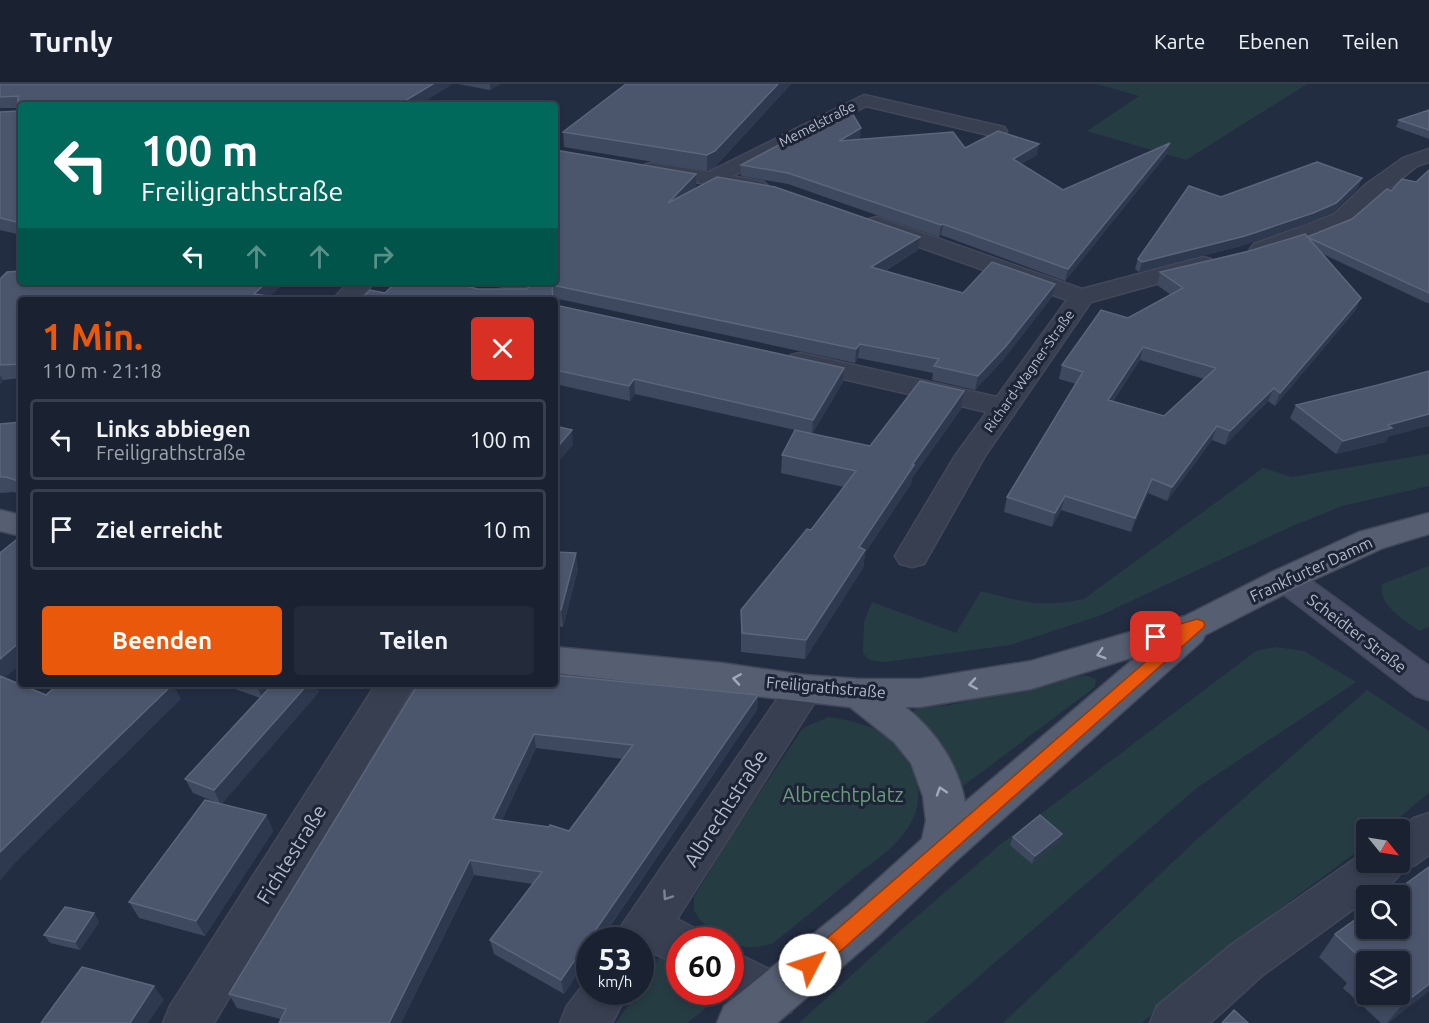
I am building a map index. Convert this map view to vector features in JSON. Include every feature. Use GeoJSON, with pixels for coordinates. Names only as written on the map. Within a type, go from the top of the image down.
{"type":"FeatureCollection","features":[{"type":"Feature","properties":{"kind":"main road"},"geometry":{"type":"LineString","coordinates":[[0,520],[18,525]]}},
{"type":"Feature","properties":{"kind":"main road","name":"Frankfurter Damm"},"geometry":{"type":"LineString","coordinates":[[1197,625],[1286,579],[1371,540],[1429,523]]}},
{"type":"Feature","properties":{"kind":"main road"},"geometry":{"type":"LineString","coordinates":[[758,1009],[864,920],[941,848],[1197,625]]}},
{"type":"Feature","properties":{"kind":"main road","name":"Freiligrathstraße"},"geometry":{"type":"LineString","coordinates":[[558,660],[722,676],[804,689],[859,693],[920,693],[1031,675],[1197,625]]}},
{"type":"Feature","properties":{"kind":"main road"},"geometry":{"type":"LineString","coordinates":[[859,693],[908,730],[928,756],[943,796],[947,821],[941,848]]}},
{"type":"Feature","properties":{"kind":"street","name":"Memelstraße"},"geometry":{"type":"LineString","coordinates":[[713,178],[864,100],[997,131]]}},
{"type":"Feature","properties":{"kind":"street","name":"Richard-Wagner-Straße"},"geometry":{"type":"LineString","coordinates":[[912,556],[970,456],[1082,297],[1234,257],[1341,220],[1373,190],[1410,162],[1429,155]]}},
{"type":"Feature","properties":{"kind":"street"},"geometry":{"type":"LineString","coordinates":[[628,165],[779,191]]}},
{"type":"Feature","properties":{"kind":"street"},"geometry":{"type":"LineString","coordinates":[[859,218],[1082,297]]}},
{"type":"Feature","properties":{"kind":"street"},"geometry":{"type":"LineString","coordinates":[[347,297],[360,285]]}},
{"type":"Feature","properties":{"kind":"street"},"geometry":{"type":"LineString","coordinates":[[780,356],[1003,407]]}},
{"type":"Feature","properties":{"kind":"street","name":"Scheidter Straße"},"geometry":{"type":"LineString","coordinates":[[1286,579],[1429,686]]}},
{"type":"Feature","properties":{"kind":"street","name":"Fichtestraße"},"geometry":{"type":"LineString","coordinates":[[187,1023],[394,687]]}},
{"type":"Feature","properties":{"kind":"street","name":"Albrechtstraße"},"geometry":{"type":"LineString","coordinates":[[655,937],[804,689]]}},
{"type":"Feature","properties":{"kind":"street"},"geometry":{"type":"LineString","coordinates":[[1410,845],[1429,831]]}},
{"type":"Feature","properties":{"kind":"street"},"geometry":{"type":"LineString","coordinates":[[1174,1023],[1247,960],[1370,873]]}},
{"type":"Feature","properties":{"kind":"street"},"geometry":{"type":"LineString","coordinates":[[744,990],[758,1009]]}},
{"type":"Feature","properties":{"kind":"street"},"geometry":{"type":"LineString","coordinates":[[584,1023],[596,1005]]}},
{"type":"Feature","properties":{"kind":"green space"},"geometry":{"type":"Polygon","coordinates":[[[1097,84],[1307,84],[1186,160],[1087,131],[1139,96],[1097,84]]]}},
{"type":"Feature","properties":{"kind":"green space"},"geometry":{"type":"Polygon","coordinates":[[[1429,454],[1429,486],[1342,506],[1288,528],[1099,616],[1010,645],[885,662],[869,660],[863,653],[864,622],[872,602],[956,633],[981,591],[1043,603],[1084,599],[1263,468],[1292,477],[1429,454]]]}},
{"type":"Feature","properties":{"kind":"green space"},"geometry":{"type":"Polygon","coordinates":[[[1429,566],[1429,627],[1419,631],[1388,605],[1382,592],[1382,584],[1429,566]]]}},
{"type":"Feature","properties":{"kind":"green space"},"geometry":{"type":"Polygon","coordinates":[[[1276,647],[1304,651],[1356,682],[1198,787],[925,1023],[799,1023],[900,931],[1001,844],[1256,651],[1276,647]]]}},
{"type":"Feature","properties":{"kind":"green space"},"geometry":{"type":"Polygon","coordinates":[[[1085,675],[1096,679],[1095,687],[963,786],[959,785],[912,714],[916,708],[950,705],[1085,675]]]}},
{"type":"Feature","properties":{"kind":"green space"},"geometry":{"type":"Polygon","coordinates":[[[1367,690],[1429,731],[1429,793],[1397,819],[1356,819],[1356,852],[1231,945],[1142,1023],[1003,1023],[1194,842],[1367,690]]]}},
{"type":"Feature","properties":{"kind":"green space","name":"Albrechtplatz"},"geometry":{"type":"Polygon","coordinates":[[[828,717],[866,725],[886,736],[895,743],[911,765],[917,780],[918,804],[913,819],[904,833],[886,852],[773,943],[757,947],[744,946],[744,927],[708,927],[694,911],[694,897],[734,831],[803,728],[828,717]]]}},
{"type":"Feature","properties":{"kind":"green space"},"geometry":{"type":"Polygon","coordinates":[[[659,958],[666,958],[666,1005],[710,1005],[687,1023],[616,1023],[628,1005],[654,1005],[654,966],[659,958]]]}},
{"type":"Feature","properties":{"kind":"building"},"geometry":{"type":"Polygon","coordinates":[[[0,84],[433,84],[403,102],[18,102],[18,96],[0,97],[0,84]]]}},
{"type":"Feature","properties":{"kind":"building"},"geometry":{"type":"Polygon","coordinates":[[[626,84],[778,84],[715,151],[707,155],[563,132],[626,84]]]}},
{"type":"Feature","properties":{"kind":"building"},"geometry":{"type":"Polygon","coordinates":[[[849,108],[861,128],[839,141],[953,132],[965,148],[998,131],[1039,144],[1013,159],[1063,190],[1170,143],[1068,269],[943,224],[788,173],[741,165],[849,108]]]}},
{"type":"Feature","properties":{"kind":"building"},"geometry":{"type":"Polygon","coordinates":[[[1429,110],[1429,130],[1399,120],[1429,110]]]}},
{"type":"Feature","properties":{"kind":"building"},"geometry":{"type":"Polygon","coordinates":[[[18,111],[18,222],[0,218],[0,112],[18,111]]]}},
{"type":"Feature","properties":{"kind":"building"},"geometry":{"type":"Polygon","coordinates":[[[558,151],[696,174],[668,203],[717,177],[775,187],[920,237],[871,267],[963,293],[992,262],[1055,284],[1006,346],[978,376],[934,366],[939,359],[860,344],[856,349],[552,285],[558,285],[558,151]]]}},
{"type":"Feature","properties":{"kind":"building"},"geometry":{"type":"Polygon","coordinates":[[[1317,162],[1362,178],[1336,203],[1313,213],[1245,236],[1142,262],[1138,259],[1189,186],[1221,197],[1317,162]]]}},
{"type":"Feature","properties":{"kind":"building"},"geometry":{"type":"Polygon","coordinates":[[[1429,170],[1429,293],[1307,237],[1352,219],[1387,189],[1391,191],[1402,179],[1416,182],[1429,170]]]}},
{"type":"Feature","properties":{"kind":"building"},"geometry":{"type":"Polygon","coordinates":[[[1305,234],[1361,298],[1280,393],[1274,388],[1230,431],[1217,426],[1172,487],[1152,479],[1135,518],[1065,496],[1055,513],[1007,497],[1083,372],[1062,365],[1101,310],[1128,318],[1183,288],[1160,272],[1246,252],[1305,234]],[[1143,347],[1108,400],[1164,416],[1216,368],[1143,347]]]}},
{"type":"Feature","properties":{"kind":"building"},"geometry":{"type":"Polygon","coordinates":[[[18,271],[18,285],[264,285],[254,294],[274,297],[18,297],[18,364],[0,365],[0,279],[7,272],[18,271]]]}},
{"type":"Feature","properties":{"kind":"building"},"geometry":{"type":"Polygon","coordinates":[[[393,285],[461,285],[478,289],[526,289],[529,287],[528,285],[552,285],[553,297],[363,297],[370,290],[385,293],[393,285]]]}},
{"type":"Feature","properties":{"kind":"building"},"geometry":{"type":"Polygon","coordinates":[[[558,306],[844,368],[813,420],[634,379],[629,386],[558,371],[558,306]]]}},
{"type":"Feature","properties":{"kind":"building"},"geometry":{"type":"Polygon","coordinates":[[[1429,371],[1429,414],[1388,425],[1392,428],[1343,441],[1296,405],[1378,385],[1429,371]]]}},
{"type":"Feature","properties":{"kind":"building"},"geometry":{"type":"Polygon","coordinates":[[[920,381],[964,391],[912,465],[914,465],[859,547],[865,550],[806,640],[742,633],[741,610],[807,529],[811,530],[856,471],[782,455],[795,430],[870,446],[920,381]]]}},
{"type":"Feature","properties":{"kind":"building"},"geometry":{"type":"Polygon","coordinates":[[[18,422],[18,481],[0,477],[0,424],[18,422]]]}},
{"type":"Feature","properties":{"kind":"building"},"geometry":{"type":"Polygon","coordinates":[[[558,427],[572,430],[558,446],[558,427]]]}},
{"type":"Feature","properties":{"kind":"building"},"geometry":{"type":"Polygon","coordinates":[[[18,541],[18,644],[0,659],[0,553],[18,541]]]}},
{"type":"Feature","properties":{"kind":"building"},"geometry":{"type":"Polygon","coordinates":[[[558,552],[576,553],[561,610],[558,610],[558,552]]]}},
{"type":"Feature","properties":{"kind":"building"},"geometry":{"type":"Polygon","coordinates":[[[558,675],[758,695],[598,927],[576,927],[576,958],[561,980],[490,940],[542,872],[470,860],[389,1023],[279,1023],[286,1009],[229,994],[416,687],[558,687],[558,675]],[[534,734],[493,819],[549,827],[550,825],[569,831],[633,745],[534,734]]]}},
{"type":"Feature","properties":{"kind":"building"},"geometry":{"type":"Polygon","coordinates":[[[0,676],[18,683],[18,687],[27,687],[46,695],[55,687],[170,687],[0,852],[0,676]]]}},
{"type":"Feature","properties":{"kind":"building"},"geometry":{"type":"Polygon","coordinates":[[[270,687],[305,687],[214,790],[185,779],[270,687]]]}},
{"type":"Feature","properties":{"kind":"building"},"geometry":{"type":"Polygon","coordinates":[[[205,800],[266,815],[196,921],[129,902],[205,800]]]}},
{"type":"Feature","properties":{"kind":"building"},"geometry":{"type":"Polygon","coordinates":[[[1040,815],[1062,834],[1035,856],[1013,837],[1040,815]]]}},
{"type":"Feature","properties":{"kind":"building"},"geometry":{"type":"Polygon","coordinates":[[[1429,867],[1429,984],[1410,999],[1410,951],[1356,951],[1356,954],[1335,934],[1356,919],[1356,939],[1410,939],[1410,885],[1404,885],[1429,867]]]}},
{"type":"Feature","properties":{"kind":"building"},"geometry":{"type":"Polygon","coordinates":[[[65,907],[94,913],[75,942],[44,935],[65,907]]]}},
{"type":"Feature","properties":{"kind":"building"},"geometry":{"type":"Polygon","coordinates":[[[82,967],[154,986],[130,1023],[41,1023],[82,967]]]}},
{"type":"Feature","properties":{"kind":"building"},"geometry":{"type":"Polygon","coordinates":[[[1234,1010],[1248,1023],[1222,1023],[1234,1010]]]}},
{"type":"Feature","properties":{"kind":"route"},"geometry":{"type":"LineString","coordinates":[[810,965],[864,920],[941,848],[1197,625],[1156,637]]}}]}
